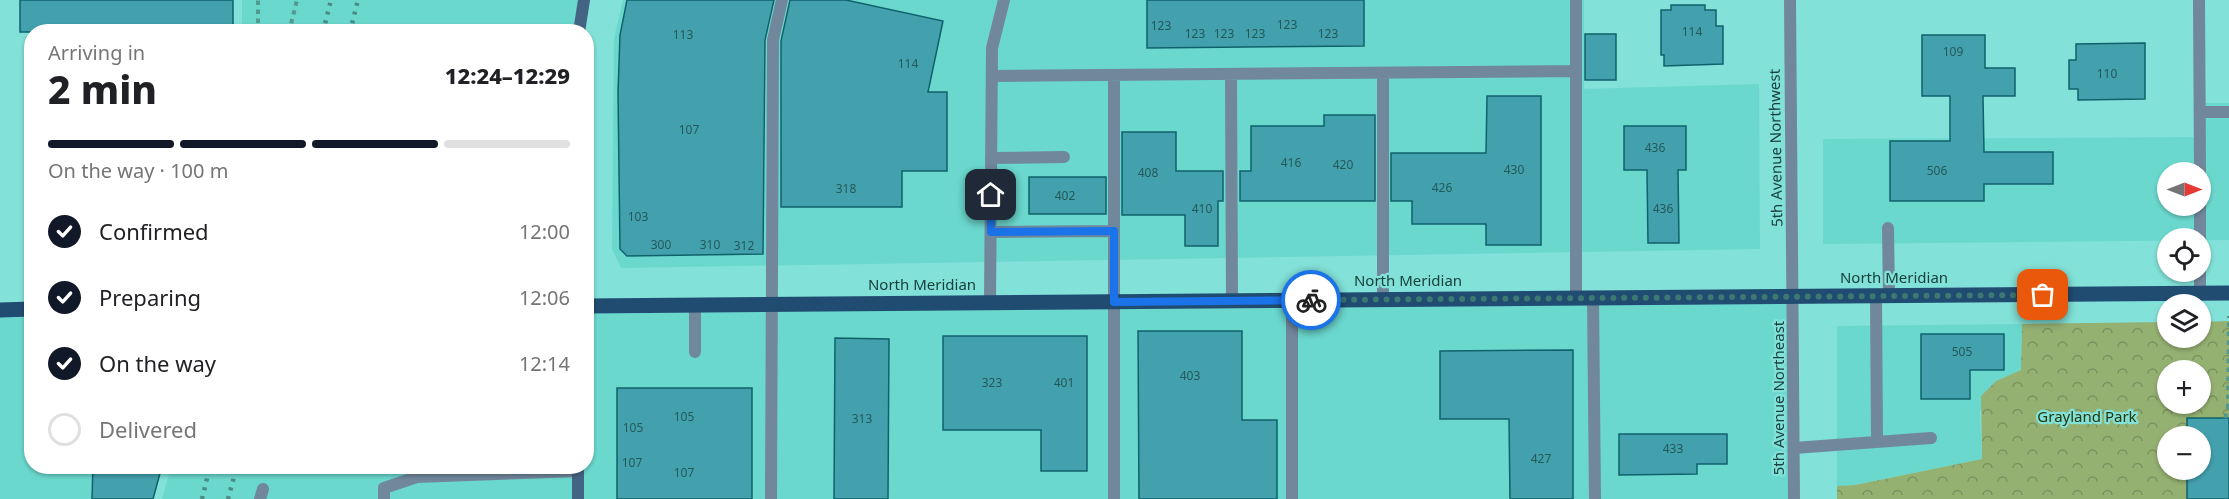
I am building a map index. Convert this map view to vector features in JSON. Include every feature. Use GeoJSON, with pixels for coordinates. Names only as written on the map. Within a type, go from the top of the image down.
{"type":"FeatureCollection","features":[{"type":"Feature","properties":{"kind":"main road","name":"North Meridian"},"geometry":{"type":"LineString","coordinates":[[594,306],[2229,293]]}},
{"type":"Feature","properties":{"kind":"main road"},"geometry":{"type":"LineString","coordinates":[[0,309],[24,309]]}},
{"type":"Feature","properties":{"kind":"street"},"geometry":{"type":"LineString","coordinates":[[580,24],[584,0]]}},
{"type":"Feature","properties":{"kind":"street"},"geometry":{"type":"LineString","coordinates":[[771,499],[773,40],[783,0]]}},
{"type":"Feature","properties":{"kind":"street"},"geometry":{"type":"LineString","coordinates":[[990,303],[992,48],[1004,0]]}},
{"type":"Feature","properties":{"kind":"street"},"geometry":{"type":"LineString","coordinates":[[1576,0],[1576,298]]}},
{"type":"Feature","properties":{"kind":"street","name":"5th Avenue Northwest"},"geometry":{"type":"LineString","coordinates":[[1790,0],[1793,296]]}},
{"type":"Feature","properties":{"kind":"street"},"geometry":{"type":"LineString","coordinates":[[2199,0],[2200,162]]}},
{"type":"Feature","properties":{"kind":"street"},"geometry":{"type":"LineString","coordinates":[[992,76],[1576,71]]}},
{"type":"Feature","properties":{"kind":"street"},"geometry":{"type":"LineString","coordinates":[[1383,73],[1383,299]]}},
{"type":"Feature","properties":{"kind":"street"},"geometry":{"type":"LineString","coordinates":[[1231,74],[1232,300]]}},
{"type":"Feature","properties":{"kind":"street"},"geometry":{"type":"LineString","coordinates":[[1113,499],[1114,75]]}},
{"type":"Feature","properties":{"kind":"street"},"geometry":{"type":"LineString","coordinates":[[2200,112],[2229,112]]}},
{"type":"Feature","properties":{"kind":"street"},"geometry":{"type":"LineString","coordinates":[[992,158],[1064,157]]}},
{"type":"Feature","properties":{"kind":"street"},"geometry":{"type":"LineString","coordinates":[[1877,442],[1882,296],[1888,228]]}},
{"type":"Feature","properties":{"kind":"street"},"geometry":{"type":"LineString","coordinates":[[991,232],[1114,231]]}},
{"type":"Feature","properties":{"kind":"street"},"geometry":{"type":"LineString","coordinates":[[2200,282],[2200,293]]}},
{"type":"Feature","properties":{"kind":"street","name":"5th Avenue Northeast"},"geometry":{"type":"LineString","coordinates":[[1793,296],[1794,499]]}},
{"type":"Feature","properties":{"kind":"street"},"geometry":{"type":"LineString","coordinates":[[1593,298],[1595,499]]}},
{"type":"Feature","properties":{"kind":"street"},"geometry":{"type":"LineString","coordinates":[[1292,300],[1292,499]]}},
{"type":"Feature","properties":{"kind":"street"},"geometry":{"type":"LineString","coordinates":[[695,304],[695,352]]}},
{"type":"Feature","properties":{"kind":"street"},"geometry":{"type":"LineString","coordinates":[[1794,448],[1931,438]]}},
{"type":"Feature","properties":{"kind":"street"},"geometry":{"type":"LineString","coordinates":[[384,499],[384,488],[417,477],[477,474]]}},
{"type":"Feature","properties":{"kind":"street"},"geometry":{"type":"LineString","coordinates":[[578,474],[578,499]]}},
{"type":"Feature","properties":{"kind":"path"},"geometry":{"type":"LineString","coordinates":[[258,0],[258,24]]}},
{"type":"Feature","properties":{"kind":"path"},"geometry":{"type":"LineString","coordinates":[[291,24],[297,0]]}},
{"type":"Feature","properties":{"kind":"path"},"geometry":{"type":"LineString","coordinates":[[2225,418],[2228,408],[2229,315]]}},
{"type":"Feature","properties":{"kind":"shaded area"},"geometry":{"type":"Polygon","coordinates":[[[242,0],[584,0],[580,24],[242,24],[242,0]]]}},
{"type":"Feature","properties":{"kind":"shaded area"},"geometry":{"type":"Polygon","coordinates":[[[623,0],[1584,0],[1584,89],[1759,84],[1760,249],[621,268],[612,249],[614,38],[623,0]]]}},
{"type":"Feature","properties":{"kind":"shaded area"},"geometry":{"type":"Polygon","coordinates":[[[2200,103],[2229,103],[2229,240],[2211,240],[2211,228],[2157,228],[2157,241],[1823,244],[1823,139],[2199,137],[2200,103]]]}},
{"type":"Feature","properties":{"kind":"shaded area"},"geometry":{"type":"Polygon","coordinates":[[[1793,296],[1794,499],[162,499],[169,474],[594,474],[594,306],[1793,296]]]}},
{"type":"Feature","properties":{"kind":"shaded area"},"geometry":{"type":"Polygon","coordinates":[[[0,313],[24,316],[24,474],[161,474],[153,499],[0,499],[0,313]]]}},
{"type":"Feature","properties":{"kind":"shaded area"},"geometry":{"type":"Polygon","coordinates":[[[2022,324],[2021,370],[1996,381],[1980,412],[1982,459],[1854,485],[1837,486],[1837,326],[2022,324]]]}},
{"type":"Feature","properties":{"kind":"green space","name":"Grayland Park"},"geometry":{"type":"Polygon","coordinates":[[[2229,321],[2229,499],[1837,499],[1837,486],[1855,485],[1982,459],[1981,396],[1996,381],[2021,370],[2022,324],[2157,322],[2157,348],[2211,348],[2211,322],[2229,321]]]}},
{"type":"Feature","properties":{"kind":"building"},"geometry":{"type":"Polygon","coordinates":[[[20,0],[233,0],[233,24],[24,24],[24,32],[20,32],[20,0]]]}},
{"type":"Feature","properties":{"kind":"building"},"geometry":{"type":"Polygon","coordinates":[[[627,0],[774,0],[765,40],[763,254],[627,256],[620,249],[618,92],[620,35],[627,0]]]}},
{"type":"Feature","properties":{"kind":"building"},"geometry":{"type":"Polygon","coordinates":[[[790,0],[846,0],[943,21],[928,92],[947,92],[947,171],[902,171],[902,207],[781,207],[781,41],[790,0]]]}},
{"type":"Feature","properties":{"kind":"building"},"geometry":{"type":"Polygon","coordinates":[[[1147,0],[1364,0],[1364,46],[1147,48],[1147,0]]]}},
{"type":"Feature","properties":{"kind":"building"},"geometry":{"type":"Polygon","coordinates":[[[1671,5],[1705,5],[1705,10],[1716,10],[1716,26],[1723,26],[1723,64],[1664,66],[1664,55],[1661,55],[1661,10],[1671,10],[1671,5]]]}},
{"type":"Feature","properties":{"kind":"building"},"geometry":{"type":"Polygon","coordinates":[[[1585,34],[1616,34],[1616,80],[1585,80],[1585,34]]]}},
{"type":"Feature","properties":{"kind":"building"},"geometry":{"type":"Polygon","coordinates":[[[1922,35],[1985,35],[1985,68],[2015,68],[2015,96],[1983,96],[1984,152],[2053,152],[2053,184],[1984,184],[1984,201],[1890,201],[1890,141],[1950,141],[1950,96],[1922,96],[1922,35]]]}},
{"type":"Feature","properties":{"kind":"building"},"geometry":{"type":"Polygon","coordinates":[[[2145,43],[2145,99],[2078,100],[2078,89],[2069,89],[2069,60],[2076,60],[2076,44],[2145,43]]]}},
{"type":"Feature","properties":{"kind":"building"},"geometry":{"type":"Polygon","coordinates":[[[1487,96],[1541,96],[1541,245],[1486,245],[1486,224],[1412,224],[1412,201],[1391,201],[1391,153],[1486,153],[1487,96]]]}},
{"type":"Feature","properties":{"kind":"building"},"geometry":{"type":"Polygon","coordinates":[[[1324,115],[1375,115],[1375,201],[1240,201],[1240,171],[1251,171],[1251,126],[1324,126],[1324,115]]]}},
{"type":"Feature","properties":{"kind":"building"},"geometry":{"type":"Polygon","coordinates":[[[1624,126],[1686,126],[1686,170],[1678,170],[1679,243],[1648,243],[1647,170],[1624,170],[1624,126]]]}},
{"type":"Feature","properties":{"kind":"building"},"geometry":{"type":"Polygon","coordinates":[[[1122,132],[1176,132],[1176,171],[1223,171],[1223,201],[1218,201],[1218,246],[1185,246],[1185,215],[1122,215],[1122,132]]]}},
{"type":"Feature","properties":{"kind":"building"},"geometry":{"type":"Polygon","coordinates":[[[1029,177],[1106,177],[1106,214],[1029,214],[1029,177]]]}},
{"type":"Feature","properties":{"kind":"building"},"geometry":{"type":"Polygon","coordinates":[[[1138,331],[1242,331],[1242,420],[1277,420],[1277,499],[1139,499],[1138,331]]]}},
{"type":"Feature","properties":{"kind":"building"},"geometry":{"type":"Polygon","coordinates":[[[1921,334],[2004,334],[2004,370],[1970,370],[1970,399],[1921,399],[1921,334]]]}},
{"type":"Feature","properties":{"kind":"building"},"geometry":{"type":"Polygon","coordinates":[[[943,336],[1087,336],[1087,471],[1041,471],[1041,430],[943,430],[943,336]]]}},
{"type":"Feature","properties":{"kind":"building"},"geometry":{"type":"Polygon","coordinates":[[[835,338],[889,339],[888,499],[834,499],[835,338]]]}},
{"type":"Feature","properties":{"kind":"building"},"geometry":{"type":"Polygon","coordinates":[[[1573,350],[1573,499],[1510,499],[1509,419],[1440,419],[1440,351],[1573,350]]]}},
{"type":"Feature","properties":{"kind":"building"},"geometry":{"type":"Polygon","coordinates":[[[617,388],[752,388],[752,499],[617,499],[617,388]]]}},
{"type":"Feature","properties":{"kind":"building"},"geometry":{"type":"Polygon","coordinates":[[[2187,418],[2229,418],[2229,499],[2187,499],[2187,480],[2211,480],[2211,426],[2187,426],[2187,418]]]}},
{"type":"Feature","properties":{"kind":"building"},"geometry":{"type":"Polygon","coordinates":[[[1619,434],[1727,434],[1727,464],[1697,464],[1697,474],[1619,475],[1619,434]]]}},
{"type":"Feature","properties":{"kind":"building"},"geometry":{"type":"Polygon","coordinates":[[[93,474],[160,474],[153,499],[92,499],[93,474]]]}},
{"type":"Feature","properties":{"kind":"railway"},"geometry":{"type":"LineString","coordinates":[[325,24],[331,0]]}},
{"type":"Feature","properties":{"kind":"railway"},"geometry":{"type":"LineString","coordinates":[[352,24],[358,0]]}},
{"type":"Feature","properties":{"kind":"railway"},"geometry":{"type":"LineString","coordinates":[[202,499],[208,474]]}},
{"type":"Feature","properties":{"kind":"railway"},"geometry":{"type":"LineString","coordinates":[[228,499],[235,474]]}},
{"type":"Feature","properties":{"kind":"way so far"},"geometry":{"type":"LineString","coordinates":[[1311,300],[2043,295]]}},
{"type":"Feature","properties":{"kind":"route"},"geometry":{"type":"LineString","coordinates":[[991,195],[991,232],[1114,231],[1114,302],[1311,300]]}}]}
